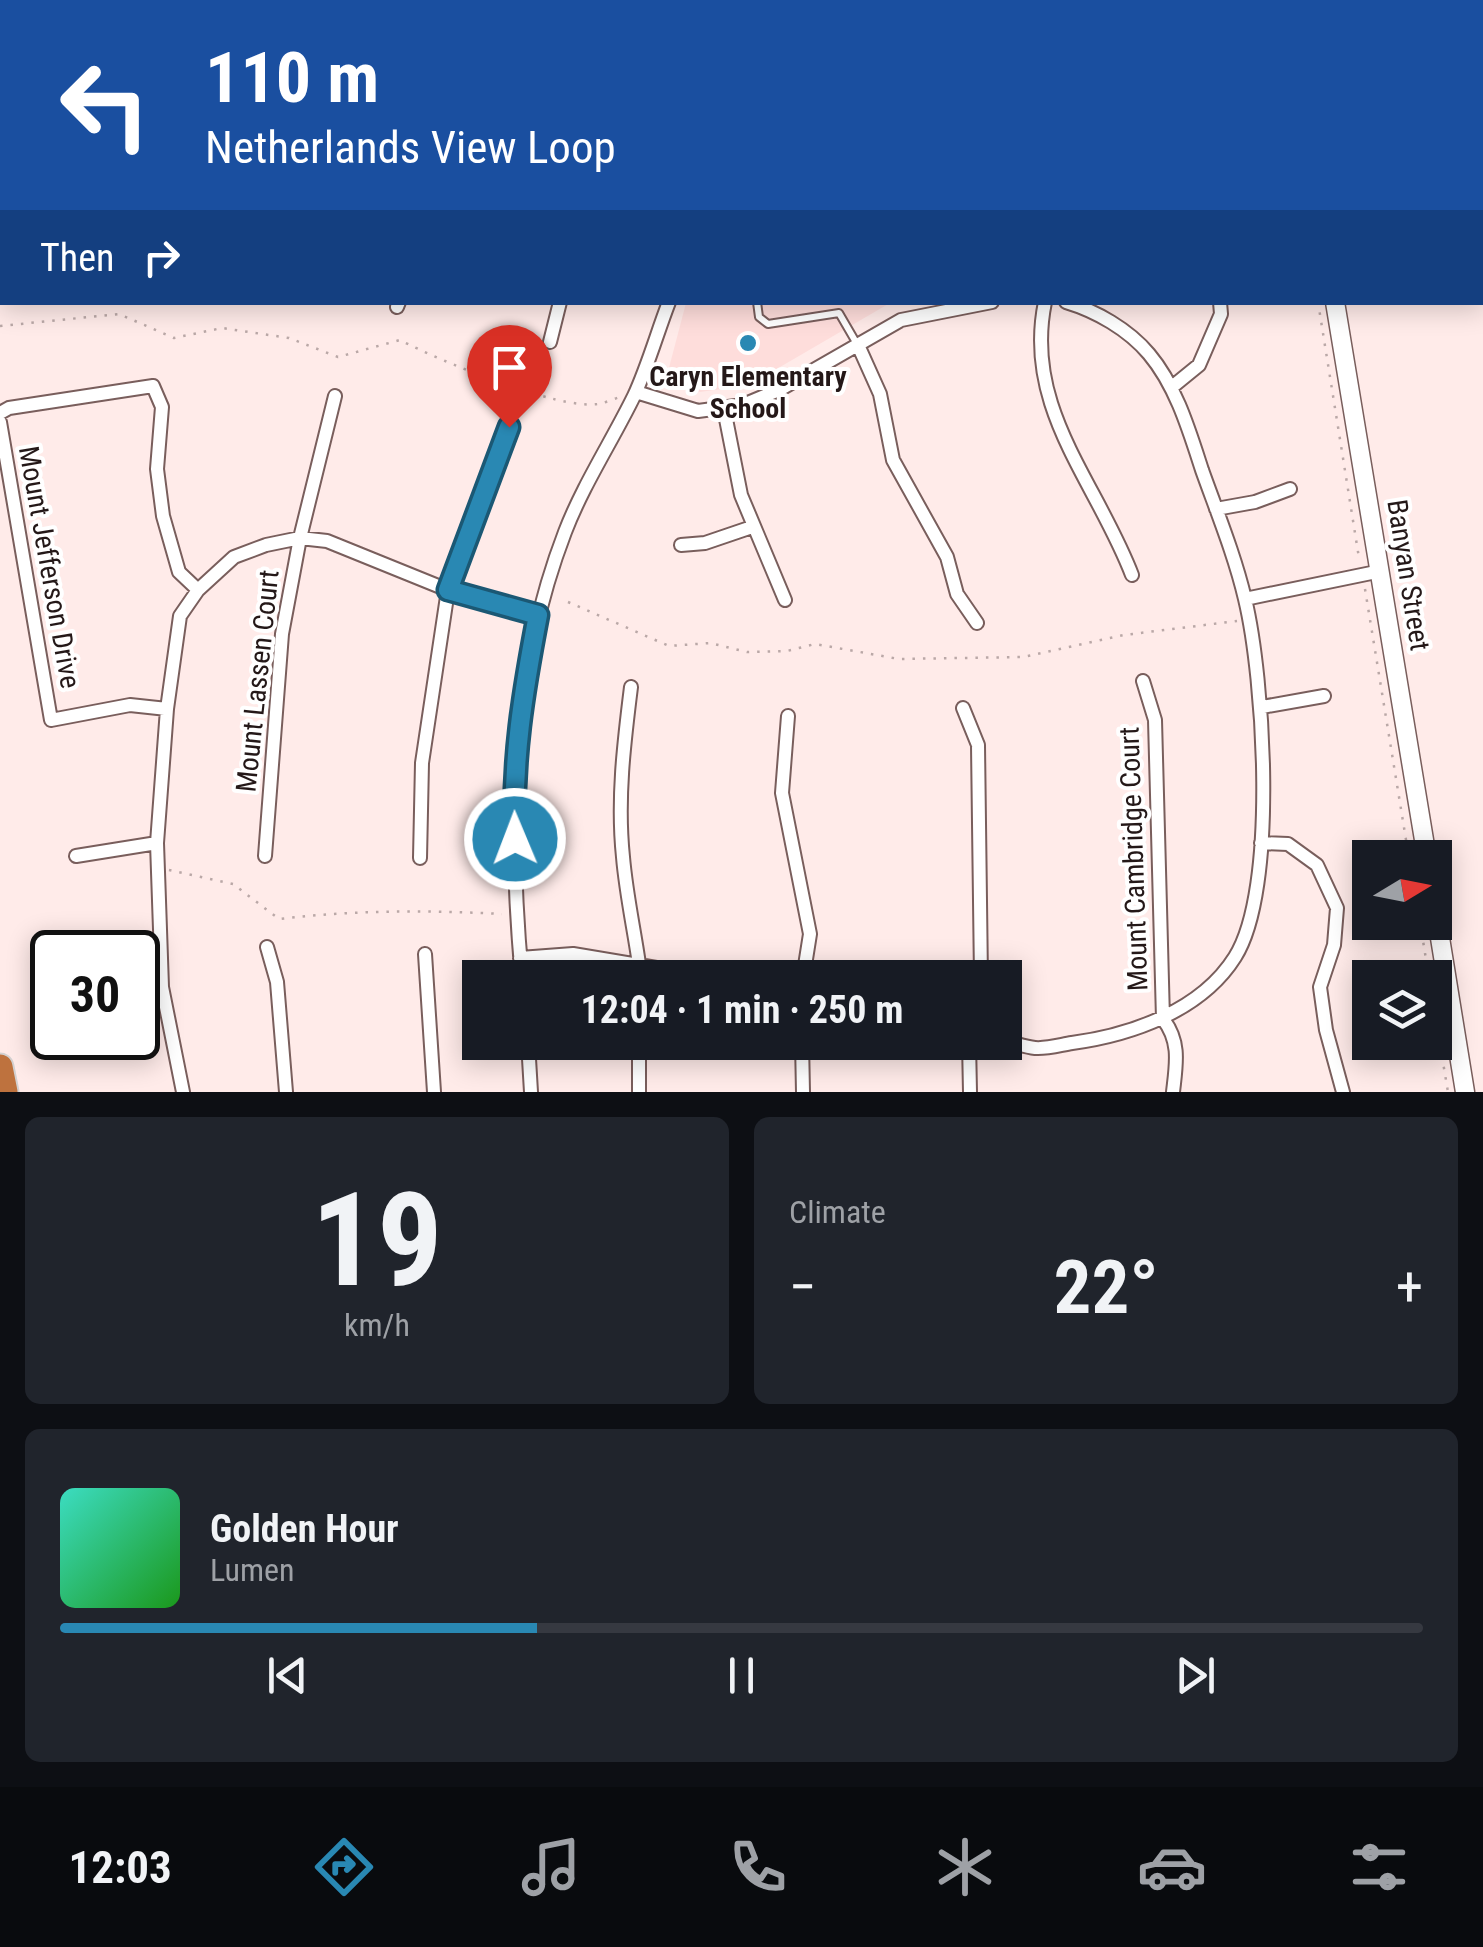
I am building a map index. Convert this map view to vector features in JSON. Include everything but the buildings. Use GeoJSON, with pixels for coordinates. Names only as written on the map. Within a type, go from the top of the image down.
{"type":"FeatureCollection","features":[{"type":"Feature","properties":{"kind":"highway"},"geometry":{"type":"LineString","coordinates":[[0,1067],[5,1092]]}},
{"type":"Feature","properties":{"kind":"main road","name":"Banyan Street"},"geometry":{"type":"LineString","coordinates":[[1336,305],[1424,840]]}},
{"type":"Feature","properties":{"kind":"main road"},"geometry":{"type":"LineString","coordinates":[[1440,940],[1465,1092]]}},
{"type":"Feature","properties":{"kind":"street"},"geometry":{"type":"LineString","coordinates":[[550,342],[559,305]]}},
{"type":"Feature","properties":{"kind":"street"},"geometry":{"type":"LineString","coordinates":[[613,960],[573,954],[520,958],[514,802],[519,715],[538,615],[566,530],[636,392],[668,305]]}},
{"type":"Feature","properties":{"kind":"street"},"geometry":{"type":"LineString","coordinates":[[636,392],[698,411],[724,409],[759,400],[901,320],[977,305]]}},
{"type":"Feature","properties":{"kind":"street"},"geometry":{"type":"LineString","coordinates":[[1044,305],[1040,328],[1042,370],[1050,408],[1132,575]]}},
{"type":"Feature","properties":{"kind":"street"},"geometry":{"type":"LineString","coordinates":[[1022,1045],[1037,1048],[1094,1040],[1163,1019],[1202,992],[1234,958],[1254,912],[1261,843],[1262,707],[1245,598],[1216,509],[1172,387],[1148,352],[1115,324],[1076,305]]}},
{"type":"Feature","properties":{"kind":"street"},"geometry":{"type":"LineString","coordinates":[[1172,387],[1198,365],[1221,314],[1220,305]]}},
{"type":"Feature","properties":{"kind":"street"},"geometry":{"type":"LineString","coordinates":[[858,345],[880,394],[892,460],[948,556],[957,594],[977,623]]}},
{"type":"Feature","properties":{"kind":"street"},"geometry":{"type":"LineString","coordinates":[[0,413],[10,408],[153,386],[162,407],[157,470],[163,516],[179,572],[198,590]]}},
{"type":"Feature","properties":{"kind":"street","name":"Mount Lassen Court"},"geometry":{"type":"LineString","coordinates":[[265,856],[282,634],[300,538],[336,396]]}},
{"type":"Feature","properties":{"kind":"street"},"geometry":{"type":"LineString","coordinates":[[724,409],[732,462],[752,527],[785,600]]}},
{"type":"Feature","properties":{"kind":"street","name":"Mount Jefferson Drive"},"geometry":{"type":"LineString","coordinates":[[0,422],[51,720],[130,705],[167,709]]}},
{"type":"Feature","properties":{"kind":"street"},"geometry":{"type":"LineString","coordinates":[[420,858],[422,763],[448,590],[509,427]]}},
{"type":"Feature","properties":{"kind":"street"},"geometry":{"type":"LineString","coordinates":[[1216,509],[1254,502],[1290,489]]}},
{"type":"Feature","properties":{"kind":"street"},"geometry":{"type":"LineString","coordinates":[[682,544],[705,543],[752,527]]}},
{"type":"Feature","properties":{"kind":"street"},"geometry":{"type":"LineString","coordinates":[[183,1092],[162,987],[158,844],[167,709],[180,616],[198,590],[234,558],[266,545],[300,538],[327,541],[448,590],[538,615]]}},
{"type":"Feature","properties":{"kind":"street"},"geometry":{"type":"LineString","coordinates":[[1245,598],[1381,570]]}},
{"type":"Feature","properties":{"kind":"street","name":"Mount Cambridge Court"},"geometry":{"type":"LineString","coordinates":[[1143,681],[1155,720],[1163,1019],[1173,1032],[1177,1053],[1174,1092]]}},
{"type":"Feature","properties":{"kind":"street"},"geometry":{"type":"LineString","coordinates":[[631,687],[623,756],[622,857],[639,960]]}},
{"type":"Feature","properties":{"kind":"street"},"geometry":{"type":"LineString","coordinates":[[1262,707],[1324,696]]}},
{"type":"Feature","properties":{"kind":"street"},"geometry":{"type":"LineString","coordinates":[[963,708],[978,745],[981,960]]}},
{"type":"Feature","properties":{"kind":"street"},"geometry":{"type":"LineString","coordinates":[[788,716],[782,793],[810,934],[806,960]]}},
{"type":"Feature","properties":{"kind":"street"},"geometry":{"type":"LineString","coordinates":[[1261,843],[1288,844],[1317,865],[1337,908],[1334,946],[1320,987],[1326,1030],[1343,1092]]}},
{"type":"Feature","properties":{"kind":"street"},"geometry":{"type":"LineString","coordinates":[[76,856],[158,844]]}},
{"type":"Feature","properties":{"kind":"street"},"geometry":{"type":"LineString","coordinates":[[267,947],[277,982],[286,1092]]}},
{"type":"Feature","properties":{"kind":"street"},"geometry":{"type":"LineString","coordinates":[[425,954],[434,1092]]}},
{"type":"Feature","properties":{"kind":"street"},"geometry":{"type":"LineString","coordinates":[[529,1060],[531,1092]]}},
{"type":"Feature","properties":{"kind":"street"},"geometry":{"type":"LineString","coordinates":[[638,1060],[638,1092]]}},
{"type":"Feature","properties":{"kind":"street"},"geometry":{"type":"LineString","coordinates":[[802,1060],[802,1092]]}},
{"type":"Feature","properties":{"kind":"street"},"geometry":{"type":"LineString","coordinates":[[969,1060],[970,1092]]}},
{"type":"Feature","properties":{"kind":"lane"},"geometry":{"type":"LineString","coordinates":[[757,305],[759,317],[768,324],[839,314],[858,345]]}},
{"type":"Feature","properties":{"kind":"path"},"geometry":{"type":"LineString","coordinates":[[1318,305],[1360,558]]}},
{"type":"Feature","properties":{"kind":"path"},"geometry":{"type":"LineString","coordinates":[[0,326],[119,314],[174,338],[222,328],[289,338],[338,357],[400,340],[437,359],[544,396],[595,405],[636,392]]}},
{"type":"Feature","properties":{"kind":"path"},"geometry":{"type":"LineString","coordinates":[[1365,589],[1406,840]]}},
{"type":"Feature","properties":{"kind":"path"},"geometry":{"type":"LineString","coordinates":[[568,602],[669,646],[710,642],[747,652],[787,651],[815,644],[899,659],[1023,657],[1124,635],[1249,619]]}},
{"type":"Feature","properties":{"kind":"path"},"geometry":{"type":"LineString","coordinates":[[158,868],[233,884],[279,919],[350,910],[518,915]]}},
{"type":"Feature","properties":{"kind":"path"},"geometry":{"type":"LineString","coordinates":[[1443,1060],[1448,1092]]}},
{"type":"Feature","properties":{"kind":"shaded area","name":"Caryn Elementary School"},"geometry":{"type":"Polygon","coordinates":[[[685,305],[887,305],[749,385],[700,392],[665,383],[685,305]]]}},
{"type":"Feature","properties":{"kind":"place","name":"Caryn Elementary School"},"geometry":{"type":"Point","coordinates":[748,343]}},
{"type":"Feature","properties":{"kind":"route"},"geometry":{"type":"LineString","coordinates":[[509,427],[448,590],[538,615],[519,715],[515,839]]}}]}
